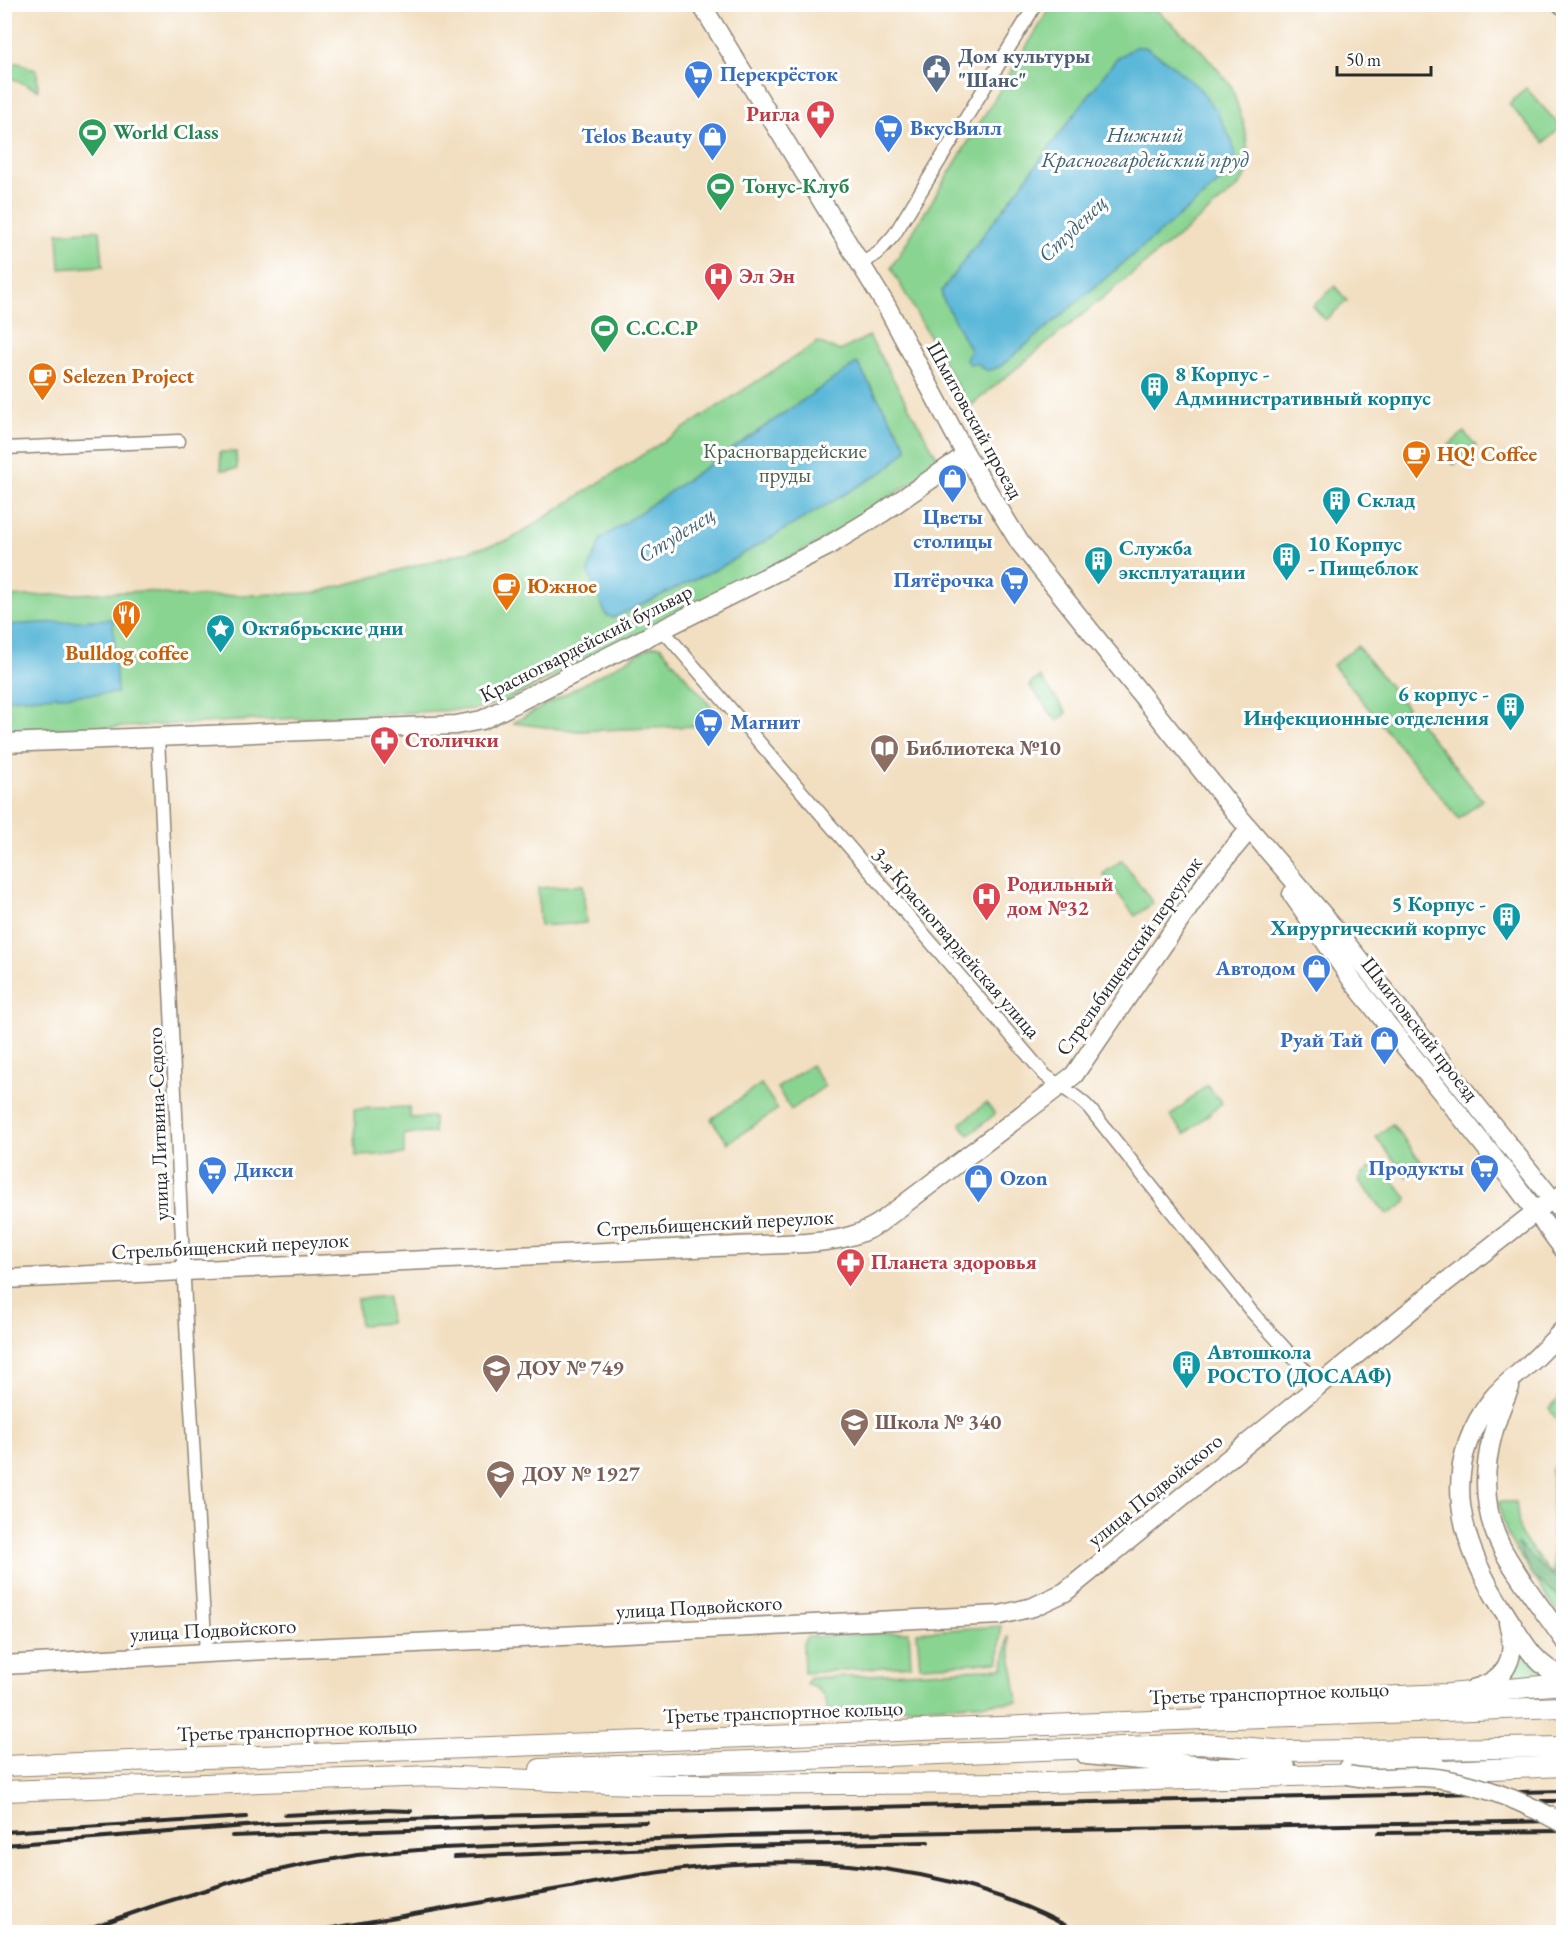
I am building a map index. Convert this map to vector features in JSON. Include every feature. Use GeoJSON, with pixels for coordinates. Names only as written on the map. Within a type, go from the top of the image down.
{"type":"FeatureCollection","features":[{"type":"Feature","properties":{"kind":"main road"},"geometry":{"type":"LineString","coordinates":[[1116,1723],[1258,1702],[1448,1694],[1558,1679]]}},
{"type":"Feature","properties":{"kind":"main road","name":"Третье транспортное кольцо"},"geometry":{"type":"LineString","coordinates":[[4,1766],[1563,1707]]}},
{"type":"Feature","properties":{"kind":"main road"},"geometry":{"type":"LineString","coordinates":[[4,1791],[432,1776],[636,1764],[809,1760],[1204,1744],[1287,1751],[1527,1742],[1563,1747]]}},
{"type":"Feature","properties":{"kind":"main road"},"geometry":{"type":"LineString","coordinates":[[432,1776],[657,1785],[1055,1783],[1348,1775],[1563,1766]]}},
{"type":"Feature","properties":{"kind":"main road"},"geometry":{"type":"LineString","coordinates":[[4,1804],[175,1786]]}},
{"type":"Feature","properties":{"kind":"street","name":"Шмитовский проезд"},"geometry":{"type":"LineString","coordinates":[[701,4],[887,307],[966,455],[1020,543],[1250,830],[1326,917],[1560,1204]]}},
{"type":"Feature","properties":{"kind":"street"},"geometry":{"type":"LineString","coordinates":[[861,264],[879,253],[894,235],[1036,4]]}},
{"type":"Feature","properties":{"kind":"street"},"geometry":{"type":"LineString","coordinates":[[4,448],[179,441]]}},
{"type":"Feature","properties":{"kind":"street","name":"Красногвардейский бульвар"},"geometry":{"type":"LineString","coordinates":[[4,743],[456,725],[482,720],[826,547],[882,513],[966,455]]}},
{"type":"Feature","properties":{"kind":"street","name":"3-я Красногвардейская улица"},"geometry":{"type":"LineString","coordinates":[[659,631],[668,636],[1045,1076],[1077,1096],[1090,1109],[1251,1311],[1318,1386]]}},
{"type":"Feature","properties":{"kind":"street","name":"улица Литвина-Седого"},"geometry":{"type":"LineString","coordinates":[[158,738],[184,1271],[206,1653]]}},
{"type":"Feature","properties":{"kind":"street","name":"Шмитовский проезд"},"geometry":{"type":"LineString","coordinates":[[1250,830],[1354,983],[1536,1210],[1563,1250]]}},
{"type":"Feature","properties":{"kind":"street","name":"Стрельбищенский переулок"},"geometry":{"type":"LineString","coordinates":[[4,1279],[806,1243],[855,1236],[878,1224],[1078,1069],[1209,878],[1250,830]]}},
{"type":"Feature","properties":{"kind":"street","name":"улица Подвойского"},"geometry":{"type":"LineString","coordinates":[[4,1665],[206,1653],[1000,1615],[1033,1607],[1065,1592],[1536,1210],[1560,1204]]}},
{"type":"Feature","properties":{"kind":"street"},"geometry":{"type":"LineString","coordinates":[[1448,1694],[1491,1682],[1504,1671],[1508,1664],[1512,1639],[1508,1623],[1471,1550],[1463,1524],[1460,1484],[1467,1448],[1481,1416],[1493,1398],[1563,1329]]}},
{"type":"Feature","properties":{"kind":"street"},"geometry":{"type":"LineString","coordinates":[[1563,1351],[1539,1358],[1525,1368],[1511,1385],[1492,1437],[1486,1472],[1486,1501],[1493,1526],[1504,1551],[1563,1640]]}},
{"type":"Feature","properties":{"kind":"street"},"geometry":{"type":"LineString","coordinates":[[1498,1603],[1537,1659],[1558,1679]]}},
{"type":"Feature","properties":{"kind":"street"},"geometry":{"type":"LineString","coordinates":[[1527,1742],[1563,1738]]}},
{"type":"Feature","properties":{"kind":"street"},"geometry":{"type":"LineString","coordinates":[[1051,1751],[1149,1762],[1227,1767],[1544,1762],[1557,1758],[1563,1753]]}},
{"type":"Feature","properties":{"kind":"street"},"geometry":{"type":"LineString","coordinates":[[1348,1775],[1359,1778],[1422,1777],[1459,1782],[1523,1804],[1563,1824]]}},
{"type":"Feature","properties":{"kind":"green space"},"geometry":{"type":"Polygon","coordinates":[[[1052,5],[1151,5],[1201,50],[1231,85],[1245,128],[1250,170],[1237,188],[969,407],[891,268],[1052,5]]]}},
{"type":"Feature","properties":{"kind":"green space"},"geometry":{"type":"Polygon","coordinates":[[[20,63],[37,71],[38,90],[5,75],[5,64],[20,63]]]}},
{"type":"Feature","properties":{"kind":"green space"},"geometry":{"type":"Polygon","coordinates":[[[1526,88],[1561,127],[1544,143],[1509,104],[1526,88]]]}},
{"type":"Feature","properties":{"kind":"green space"},"geometry":{"type":"Polygon","coordinates":[[[100,230],[103,266],[60,269],[58,233],[100,230]]]}},
{"type":"Feature","properties":{"kind":"green space"},"geometry":{"type":"Polygon","coordinates":[[[1335,286],[1347,301],[1325,320],[1313,306],[1335,286]]]}},
{"type":"Feature","properties":{"kind":"green space","name":"Красногвардейские пруды"},"geometry":{"type":"Polygon","coordinates":[[[869,336],[941,464],[815,545],[499,704],[475,709],[5,733],[4,597],[147,591],[183,597],[315,593],[510,540],[818,342],[840,351],[869,336]]]}},
{"type":"Feature","properties":{"kind":"green space"},"geometry":{"type":"Polygon","coordinates":[[[1464,432],[1476,446],[1454,465],[1442,451],[1464,432]]]}},
{"type":"Feature","properties":{"kind":"green space"},"geometry":{"type":"Polygon","coordinates":[[[220,452],[236,452],[237,469],[221,470],[220,452]]]}},
{"type":"Feature","properties":{"kind":"green space"},"geometry":{"type":"Polygon","coordinates":[[[652,646],[660,646],[723,721],[722,725],[578,731],[513,723],[652,646]]]}},
{"type":"Feature","properties":{"kind":"green space"},"geometry":{"type":"Polygon","coordinates":[[[1357,646],[1482,800],[1459,819],[1333,665],[1357,646]]]}},
{"type":"Feature","properties":{"kind":"green space"},"geometry":{"type":"Polygon","coordinates":[[[1040,677],[1067,713],[1057,721],[1029,685],[1040,677]]]}},
{"type":"Feature","properties":{"kind":"green space"},"geometry":{"type":"Polygon","coordinates":[[[1122,860],[1153,903],[1135,916],[1103,874],[1122,860]]]}},
{"type":"Feature","properties":{"kind":"green space"},"geometry":{"type":"Polygon","coordinates":[[[583,885],[586,923],[540,926],[538,888],[583,885]]]}},
{"type":"Feature","properties":{"kind":"green space"},"geometry":{"type":"Polygon","coordinates":[[[811,1065],[825,1086],[791,1110],[777,1088],[811,1065]]]}},
{"type":"Feature","properties":{"kind":"green space"},"geometry":{"type":"Polygon","coordinates":[[[761,1084],[778,1109],[728,1143],[711,1119],[761,1084]]]}},
{"type":"Feature","properties":{"kind":"green space"},"geometry":{"type":"Polygon","coordinates":[[[1207,1085],[1222,1103],[1185,1134],[1170,1116],[1207,1085]]]}},
{"type":"Feature","properties":{"kind":"green space"},"geometry":{"type":"Polygon","coordinates":[[[986,1103],[995,1114],[969,1135],[960,1124],[986,1103]]]}},
{"type":"Feature","properties":{"kind":"green space"},"geometry":{"type":"Polygon","coordinates":[[[409,1107],[410,1118],[434,1117],[434,1133],[404,1134],[404,1154],[356,1156],[354,1109],[409,1107]]]}},
{"type":"Feature","properties":{"kind":"green space"},"geometry":{"type":"Polygon","coordinates":[[[1392,1124],[1423,1164],[1407,1177],[1376,1137],[1392,1124]]]}},
{"type":"Feature","properties":{"kind":"green space"},"geometry":{"type":"Polygon","coordinates":[[[1379,1164],[1407,1198],[1406,1202],[1390,1214],[1386,1213],[1359,1181],[1367,1170],[1379,1164]]]}},
{"type":"Feature","properties":{"kind":"green space"},"geometry":{"type":"Polygon","coordinates":[[[388,1296],[390,1323],[360,1325],[357,1299],[388,1296]]]}},
{"type":"Feature","properties":{"kind":"green space"},"geometry":{"type":"Polygon","coordinates":[[[12,1311],[14,1341],[5,1342],[5,1312],[12,1311]]]}},
{"type":"Feature","properties":{"kind":"green space"},"geometry":{"type":"Polygon","coordinates":[[[1563,1396],[1563,1430],[1549,1408],[1563,1396]]]}},
{"type":"Feature","properties":{"kind":"green space"},"geometry":{"type":"Polygon","coordinates":[[[1563,1453],[1564,1593],[1559,1596],[1533,1577],[1517,1543],[1553,1577],[1558,1562],[1563,1453]]]}},
{"type":"Feature","properties":{"kind":"green space"},"geometry":{"type":"Polygon","coordinates":[[[1563,1458],[1563,1621],[1508,1537],[1498,1502],[1516,1502],[1520,1534],[1553,1576],[1552,1469],[1563,1458]]]}},
{"type":"Feature","properties":{"kind":"green space"},"geometry":{"type":"Polygon","coordinates":[[[1001,1626],[999,1662],[920,1666],[917,1632],[1001,1626]]]}},
{"type":"Feature","properties":{"kind":"green space"},"geometry":{"type":"Polygon","coordinates":[[[909,1632],[911,1665],[804,1673],[803,1643],[807,1637],[909,1632]]]}},
{"type":"Feature","properties":{"kind":"green space"},"geometry":{"type":"Polygon","coordinates":[[[1008,1635],[1018,1702],[827,1711],[826,1701],[822,1694],[806,1684],[810,1678],[1004,1668],[1008,1635]]]}},
{"type":"Feature","properties":{"kind":"green space"},"geometry":{"type":"Polygon","coordinates":[[[1520,1648],[1548,1678],[1498,1684],[1520,1648]]]}},
{"type":"Feature","properties":{"kind":"water","name":"Нижний Красногвардейский пруд"},"geometry":{"type":"Polygon","coordinates":[[[1135,47],[1145,47],[1166,60],[1200,89],[1220,118],[1232,141],[1236,160],[1233,171],[1001,366],[988,370],[983,369],[977,363],[969,364],[966,360],[970,350],[942,297],[942,290],[1116,59],[1135,47]]]}},
{"type":"Feature","properties":{"kind":"water"},"geometry":{"type":"Polygon","coordinates":[[[857,363],[907,449],[886,470],[721,567],[613,618],[606,615],[588,571],[601,539],[857,363]]]}},
{"type":"Feature","properties":{"kind":"water"},"geometry":{"type":"Polygon","coordinates":[[[113,619],[117,693],[5,699],[5,625],[113,619]]]}},
{"type":"Feature","properties":{"kind":"waterway","name":"Студенец"},"geometry":{"type":"LineString","coordinates":[[1212,115],[1218,109]]}},
{"type":"Feature","properties":{"kind":"railway"},"geometry":{"type":"LineString","coordinates":[[4,1845],[271,1824],[492,1816],[1564,1791]]}},
{"type":"Feature","properties":{"kind":"railway"},"geometry":{"type":"LineString","coordinates":[[1539,1801],[1564,1801]]}},
{"type":"Feature","properties":{"kind":"railway"},"geometry":{"type":"LineString","coordinates":[[285,1815],[382,1810],[411,1811]]}},
{"type":"Feature","properties":{"kind":"railway"},"geometry":{"type":"LineString","coordinates":[[4,1832],[246,1817]]}},
{"type":"Feature","properties":{"kind":"railway"},"geometry":{"type":"LineString","coordinates":[[78,1932],[248,1877],[357,1855],[443,1848],[731,1836],[1564,1821]]}},
{"type":"Feature","properties":{"kind":"railway"},"geometry":{"type":"LineString","coordinates":[[232,1836],[646,1822]]}},
{"type":"Feature","properties":{"kind":"railway"},"geometry":{"type":"LineString","coordinates":[[1378,1833],[1564,1831]]}},
{"type":"Feature","properties":{"kind":"railway"},"geometry":{"type":"LineString","coordinates":[[454,1857],[730,1846],[928,1842]]}},
{"type":"Feature","properties":{"kind":"railway"},"geometry":{"type":"LineString","coordinates":[[309,1932],[647,1874],[700,1867],[795,1862],[879,1868],[961,1885],[1001,1897],[1078,1932]]}},
{"type":"Feature","properties":{"kind":"place","name":"Дом культуры \"Шанс\""},"geometry":{"type":"Point","coordinates":[937,94]}},
{"type":"Feature","properties":{"kind":"place","name":"Перекрёсток"},"geometry":{"type":"Point","coordinates":[699,100]}},
{"type":"Feature","properties":{"kind":"place","name":"Ригла"},"geometry":{"type":"Point","coordinates":[821,140]}},
{"type":"Feature","properties":{"kind":"place","name":"ВкусВилл"},"geometry":{"type":"Point","coordinates":[889,154]}},
{"type":"Feature","properties":{"kind":"place","name":"World Class"},"geometry":{"type":"Point","coordinates":[92,158]}},
{"type":"Feature","properties":{"kind":"place","name":"Telos Beauty"},"geometry":{"type":"Point","coordinates":[713,162]}},
{"type":"Feature","properties":{"kind":"place","name":"Тонус-Клуб"},"geometry":{"type":"Point","coordinates":[721,212]}},
{"type":"Feature","properties":{"kind":"place","name":"Эл Эн"},"geometry":{"type":"Point","coordinates":[718,302]}},
{"type":"Feature","properties":{"kind":"place","name":"С.С.С.Р"},"geometry":{"type":"Point","coordinates":[605,354]}},
{"type":"Feature","properties":{"kind":"place","name":"Selezen Project"},"geometry":{"type":"Point","coordinates":[42,402]}},
{"type":"Feature","properties":{"kind":"place","name":"8 Корпус - Административный корпус"},"geometry":{"type":"Point","coordinates":[1154,412]}},
{"type":"Feature","properties":{"kind":"place","name":"HQ! Coffee"},"geometry":{"type":"Point","coordinates":[1416,480]}},
{"type":"Feature","properties":{"kind":"place","name":"Цветы столицы"},"geometry":{"type":"Point","coordinates":[953,504]}},
{"type":"Feature","properties":{"kind":"place","name":"Склад"},"geometry":{"type":"Point","coordinates":[1336,526]}},
{"type":"Feature","properties":{"kind":"place","name":"10 Корпус - Пищеблок"},"geometry":{"type":"Point","coordinates":[1287,582]}},
{"type":"Feature","properties":{"kind":"place","name":"Служба эксплуатации"},"geometry":{"type":"Point","coordinates":[1098,586]}},
{"type":"Feature","properties":{"kind":"place","name":"Пятёрочка"},"geometry":{"type":"Point","coordinates":[1015,606]}},
{"type":"Feature","properties":{"kind":"place","name":"Южное"},"geometry":{"type":"Point","coordinates":[506,612]}},
{"type":"Feature","properties":{"kind":"place","name":"Bulldog coffee"},"geometry":{"type":"Point","coordinates":[127,640]}},
{"type":"Feature","properties":{"kind":"place","name":"Октябрьские дни"},"geometry":{"type":"Point","coordinates":[221,654]}},
{"type":"Feature","properties":{"kind":"place","name":"6 корпус - Инфекционные отделения"},"geometry":{"type":"Point","coordinates":[1510,732]}},
{"type":"Feature","properties":{"kind":"place","name":"Магнит"},"geometry":{"type":"Point","coordinates":[709,748]}},
{"type":"Feature","properties":{"kind":"place","name":"Столички"},"geometry":{"type":"Point","coordinates":[384,766]}},
{"type":"Feature","properties":{"kind":"place","name":"Библиотека №10"},"geometry":{"type":"Point","coordinates":[885,774]}},
{"type":"Feature","properties":{"kind":"place","name":"Родильный дом №32"},"geometry":{"type":"Point","coordinates":[986,922]}},
{"type":"Feature","properties":{"kind":"place","name":"5 Корпус - Хирургический корпус"},"geometry":{"type":"Point","coordinates":[1507,942]}},
{"type":"Feature","properties":{"kind":"place","name":"Автодом"},"geometry":{"type":"Point","coordinates":[1317,994]}},
{"type":"Feature","properties":{"kind":"place","name":"Руай Тай"},"geometry":{"type":"Point","coordinates":[1384,1066]}},
{"type":"Feature","properties":{"kind":"place","name":"Продукты"},"geometry":{"type":"Point","coordinates":[1485,1194]}},
{"type":"Feature","properties":{"kind":"place","name":"Дикси"},"geometry":{"type":"Point","coordinates":[213,1196]}},
{"type":"Feature","properties":{"kind":"place","name":"Ozon"},"geometry":{"type":"Point","coordinates":[979,1204]}},
{"type":"Feature","properties":{"kind":"place","name":"Планета здоровья"},"geometry":{"type":"Point","coordinates":[850,1288]}},
{"type":"Feature","properties":{"kind":"place","name":"Автошкола РОСТО (ДОСААФ)"},"geometry":{"type":"Point","coordinates":[1186,1390]}},
{"type":"Feature","properties":{"kind":"place","name":"ДОУ № 749"},"geometry":{"type":"Point","coordinates":[496,1394]}},
{"type":"Feature","properties":{"kind":"place","name":"Школа № 340"},"geometry":{"type":"Point","coordinates":[854,1448]}},
{"type":"Feature","properties":{"kind":"place","name":"ДОУ № 1927"},"geometry":{"type":"Point","coordinates":[501,1500]}}]}
